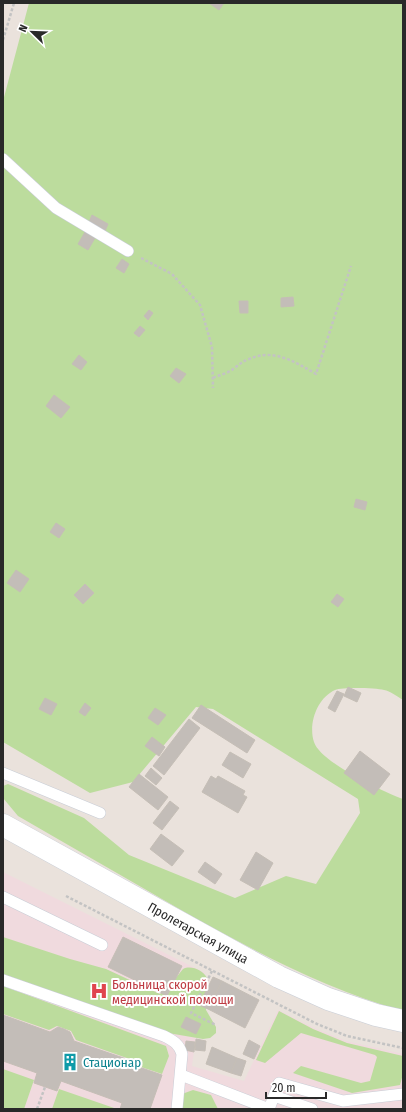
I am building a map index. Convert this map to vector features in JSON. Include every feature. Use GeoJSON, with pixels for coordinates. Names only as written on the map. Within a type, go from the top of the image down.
{"type":"FeatureCollection","features":[{"type":"Feature","properties":{"kind":"street","name":"Пролетарская улица"},"geometry":{"type":"LineString","coordinates":[[3,824],[279,977],[328,999],[376,1015],[403,1021]]}},
{"type":"Feature","properties":{"kind":"lane"},"geometry":{"type":"LineString","coordinates":[[3,159],[56,208],[128,251]]}},
{"type":"Feature","properties":{"kind":"lane"},"geometry":{"type":"LineString","coordinates":[[3,772],[100,813]]}},
{"type":"Feature","properties":{"kind":"lane"},"geometry":{"type":"LineString","coordinates":[[3,897],[102,946]]}},
{"type":"Feature","properties":{"kind":"lane"},"geometry":{"type":"LineString","coordinates":[[3,980],[164,1036],[176,1042],[180,1047],[182,1054],[177,1109]]}},
{"type":"Feature","properties":{"kind":"lane"},"geometry":{"type":"LineString","coordinates":[[181,1075],[270,1109],[279,1083],[343,1101],[403,1094]]}},
{"type":"Feature","properties":{"kind":"lane"},"geometry":{"type":"LineString","coordinates":[[274,1096],[312,1109]]}},
{"type":"Feature","properties":{"kind":"path"},"geometry":{"type":"LineString","coordinates":[[3,40],[14,3]]}},
{"type":"Feature","properties":{"kind":"path"},"geometry":{"type":"LineString","coordinates":[[128,251],[172,274],[200,305],[212,347],[213,388]]}},
{"type":"Feature","properties":{"kind":"path"},"geometry":{"type":"LineString","coordinates":[[213,378],[229,372],[248,359],[261,354],[288,358],[316,374],[351,266]]}},
{"type":"Feature","properties":{"kind":"path"},"geometry":{"type":"LineString","coordinates":[[66,896],[317,1024],[347,1036],[403,1048]]}},
{"type":"Feature","properties":{"kind":"path"},"geometry":{"type":"LineString","coordinates":[[212,971],[191,1013],[216,1025]]}},
{"type":"Feature","properties":{"kind":"path"},"geometry":{"type":"LineString","coordinates":[[37,1109],[45,1087]]}},
{"type":"Feature","properties":{"kind":"shaded area","name":"Больница скорой медицинской помощи"},"geometry":{"type":"Polygon","coordinates":[[[3,872],[205,973],[179,1027],[196,1035],[192,1066],[244,1081],[278,1010],[314,1028],[346,1041],[403,1054],[403,1109],[3,1109],[3,872]]]}},
{"type":"Feature","properties":{"kind":"green space"},"geometry":{"type":"Polygon","coordinates":[[[29,3],[403,3],[403,700],[380,689],[352,688],[335,690],[323,699],[319,705],[313,720],[312,735],[319,750],[340,767],[368,783],[403,799],[403,1011],[345,992],[289,967],[235,940],[18,816],[3,798],[3,786],[8,784],[84,818],[129,855],[235,898],[286,876],[316,884],[360,813],[358,799],[213,709],[196,707],[133,782],[90,793],[3,742],[3,101],[29,3]]]}},
{"type":"Feature","properties":{"kind":"green space"},"geometry":{"type":"Polygon","coordinates":[[[3,937],[106,969],[160,994],[166,990],[183,969],[196,969],[203,973],[207,978],[206,1010],[216,1027],[216,1033],[210,1038],[203,1039],[168,1033],[3,974],[3,937]]]}},
{"type":"Feature","properties":{"kind":"green space"},"geometry":{"type":"Polygon","coordinates":[[[3,986],[166,1046],[169,1056],[162,1074],[138,1066],[138,1062],[76,1040],[71,1031],[57,1026],[49,1030],[3,1014],[3,986]]]}},
{"type":"Feature","properties":{"kind":"green space"},"geometry":{"type":"Polygon","coordinates":[[[279,1011],[313,1029],[347,1043],[403,1056],[403,1074],[400,1085],[352,1093],[293,1073],[301,1066],[361,1083],[370,1081],[377,1057],[375,1055],[301,1033],[265,1063],[256,1060],[279,1011]]]}},
{"type":"Feature","properties":{"kind":"green space"},"geometry":{"type":"Polygon","coordinates":[[[3,1069],[34,1080],[24,1109],[3,1108],[3,1069]]]}},
{"type":"Feature","properties":{"kind":"green space"},"geometry":{"type":"Polygon","coordinates":[[[59,1089],[117,1109],[52,1109],[59,1089]]]}},
{"type":"Feature","properties":{"kind":"green space"},"geometry":{"type":"Polygon","coordinates":[[[193,1090],[211,1095],[218,1109],[180,1109],[182,1094],[193,1090]]]}},
{"type":"Feature","properties":{"kind":"building"},"geometry":{"type":"Polygon","coordinates":[[[209,3],[224,3],[219,10],[209,3]]]}},
{"type":"Feature","properties":{"kind":"building"},"geometry":{"type":"Polygon","coordinates":[[[92,215],[108,224],[105,231],[89,222],[92,215]]]}},
{"type":"Feature","properties":{"kind":"building"},"geometry":{"type":"Polygon","coordinates":[[[85,232],[95,238],[88,250],[78,244],[85,232]]]}},
{"type":"Feature","properties":{"kind":"building"},"geometry":{"type":"Polygon","coordinates":[[[122,259],[129,264],[124,273],[116,268],[122,259]]]}},
{"type":"Feature","properties":{"kind":"building"},"geometry":{"type":"Polygon","coordinates":[[[293,297],[294,306],[281,307],[281,298],[293,297]]]}},
{"type":"Feature","properties":{"kind":"building"},"geometry":{"type":"Polygon","coordinates":[[[239,301],[248,301],[248,313],[240,313],[239,301]]]}},
{"type":"Feature","properties":{"kind":"building"},"geometry":{"type":"Polygon","coordinates":[[[149,310],[153,313],[148,320],[144,316],[149,310]]]}},
{"type":"Feature","properties":{"kind":"building"},"geometry":{"type":"Polygon","coordinates":[[[140,326],[145,330],[139,337],[134,333],[140,326]]]}},
{"type":"Feature","properties":{"kind":"building"},"geometry":{"type":"Polygon","coordinates":[[[79,355],[87,362],[81,370],[72,364],[79,355]]]}},
{"type":"Feature","properties":{"kind":"building"},"geometry":{"type":"Polygon","coordinates":[[[176,368],[186,374],[179,383],[170,376],[176,368]]]}},
{"type":"Feature","properties":{"kind":"building"},"geometry":{"type":"Polygon","coordinates":[[[54,395],[70,407],[61,418],[46,406],[54,395]]]}},
{"type":"Feature","properties":{"kind":"building"},"geometry":{"type":"Polygon","coordinates":[[[356,499],[367,502],[365,510],[354,507],[356,499]]]}},
{"type":"Feature","properties":{"kind":"building"},"geometry":{"type":"Polygon","coordinates":[[[56,523],[65,529],[59,538],[50,532],[56,523]]]}},
{"type":"Feature","properties":{"kind":"building"},"geometry":{"type":"Polygon","coordinates":[[[16,570],[29,579],[20,592],[7,583],[16,570]]]}},
{"type":"Feature","properties":{"kind":"building"},"geometry":{"type":"Polygon","coordinates":[[[85,584],[94,593],[83,604],[74,595],[85,584]]]}},
{"type":"Feature","properties":{"kind":"building"},"geometry":{"type":"Polygon","coordinates":[[[337,594],[344,599],[338,607],[331,602],[337,594]]]}},
{"type":"Feature","properties":{"kind":"building"},"geometry":{"type":"Polygon","coordinates":[[[348,687],[361,693],[357,702],[344,696],[348,687]]]}},
{"type":"Feature","properties":{"kind":"building"},"geometry":{"type":"Polygon","coordinates":[[[337,691],[344,694],[335,712],[328,708],[337,691]]]}},
{"type":"Feature","properties":{"kind":"building"},"geometry":{"type":"Polygon","coordinates":[[[45,698],[57,704],[51,715],[39,709],[45,698]]]}},
{"type":"Feature","properties":{"kind":"building"},"geometry":{"type":"Polygon","coordinates":[[[85,703],[91,708],[85,716],[79,712],[85,703]]]}},
{"type":"Feature","properties":{"kind":"building"},"geometry":{"type":"Polygon","coordinates":[[[201,705],[255,740],[247,753],[192,718],[201,705]]]}},
{"type":"Feature","properties":{"kind":"building"},"geometry":{"type":"Polygon","coordinates":[[[155,708],[166,715],[158,725],[148,718],[155,708]]]}},
{"type":"Feature","properties":{"kind":"building"},"geometry":{"type":"Polygon","coordinates":[[[189,719],[200,728],[164,775],[153,766],[189,719]]]}},
{"type":"Feature","properties":{"kind":"building"},"geometry":{"type":"Polygon","coordinates":[[[152,737],[165,747],[159,756],[145,746],[152,737]]]}},
{"type":"Feature","properties":{"kind":"building"},"geometry":{"type":"Polygon","coordinates":[[[360,751],[390,774],[374,795],[344,773],[360,751]]]}},
{"type":"Feature","properties":{"kind":"building"},"geometry":{"type":"Polygon","coordinates":[[[230,752],[251,764],[243,778],[222,765],[230,752]]]}},
{"type":"Feature","properties":{"kind":"building"},"geometry":{"type":"Polygon","coordinates":[[[151,768],[162,778],[156,785],[145,776],[151,768]]]}},
{"type":"Feature","properties":{"kind":"building"},"geometry":{"type":"Polygon","coordinates":[[[139,774],[168,797],[158,810],[129,787],[139,774]]]}},
{"type":"Feature","properties":{"kind":"building"},"geometry":{"type":"Polygon","coordinates":[[[211,776],[216,779],[218,776],[245,791],[243,795],[247,797],[238,813],[202,792],[211,776]]]}},
{"type":"Feature","properties":{"kind":"building"},"geometry":{"type":"Polygon","coordinates":[[[170,801],[179,808],[162,830],[153,823],[170,801]]]}},
{"type":"Feature","properties":{"kind":"building"},"geometry":{"type":"Polygon","coordinates":[[[161,834],[184,851],[172,866],[150,849],[161,834]]]}},
{"type":"Feature","properties":{"kind":"building"},"geometry":{"type":"Polygon","coordinates":[[[256,852],[273,863],[258,890],[240,880],[256,852]]]}},
{"type":"Feature","properties":{"kind":"building"},"geometry":{"type":"Polygon","coordinates":[[[205,862],[222,874],[215,884],[198,872],[205,862]]]}},
{"type":"Feature","properties":{"kind":"building"},"geometry":{"type":"Polygon","coordinates":[[[123,937],[182,966],[167,996],[108,967],[123,937]]]}},
{"type":"Feature","properties":{"kind":"building"},"geometry":{"type":"Polygon","coordinates":[[[213,977],[222,981],[208,1009],[199,1005],[213,977]]]}},
{"type":"Feature","properties":{"kind":"building"},"geometry":{"type":"Polygon","coordinates":[[[222,981],[259,1000],[245,1028],[208,1009],[222,981]]]}},
{"type":"Feature","properties":{"kind":"building","name":"Стационар"},"geometry":{"type":"Polygon","coordinates":[[[3,1015],[50,1032],[58,1027],[64,1029],[70,1032],[74,1041],[138,1063],[136,1066],[162,1075],[150,1109],[120,1109],[122,1103],[61,1081],[57,1091],[34,1083],[37,1073],[3,1061],[3,1015]]]}},
{"type":"Feature","properties":{"kind":"building"},"geometry":{"type":"Polygon","coordinates":[[[186,1017],[201,1024],[196,1034],[181,1027],[186,1017]]]}},
{"type":"Feature","properties":{"kind":"building"},"geometry":{"type":"Polygon","coordinates":[[[196,1039],[206,1041],[205,1051],[195,1050],[196,1039]]]}},
{"type":"Feature","properties":{"kind":"building"},"geometry":{"type":"Polygon","coordinates":[[[249,1040],[260,1046],[254,1059],[243,1054],[249,1040]]]}},
{"type":"Feature","properties":{"kind":"building"},"geometry":{"type":"Polygon","coordinates":[[[186,1041],[195,1042],[194,1052],[185,1050],[186,1041]]]}},
{"type":"Feature","properties":{"kind":"building"},"geometry":{"type":"Polygon","coordinates":[[[212,1047],[237,1058],[231,1073],[206,1064],[212,1047]]]}},
{"type":"Feature","properties":{"kind":"building"},"geometry":{"type":"Polygon","coordinates":[[[237,1058],[246,1061],[241,1076],[231,1073],[237,1058]]]}},
{"type":"Feature","properties":{"kind":"place","name":"Больница скорой медицинской помощи"},"geometry":{"type":"Point","coordinates":[99,991]}},
{"type":"Feature","properties":{"kind":"place","name":"Стационар"},"geometry":{"type":"Point","coordinates":[70,1062]}}]}
